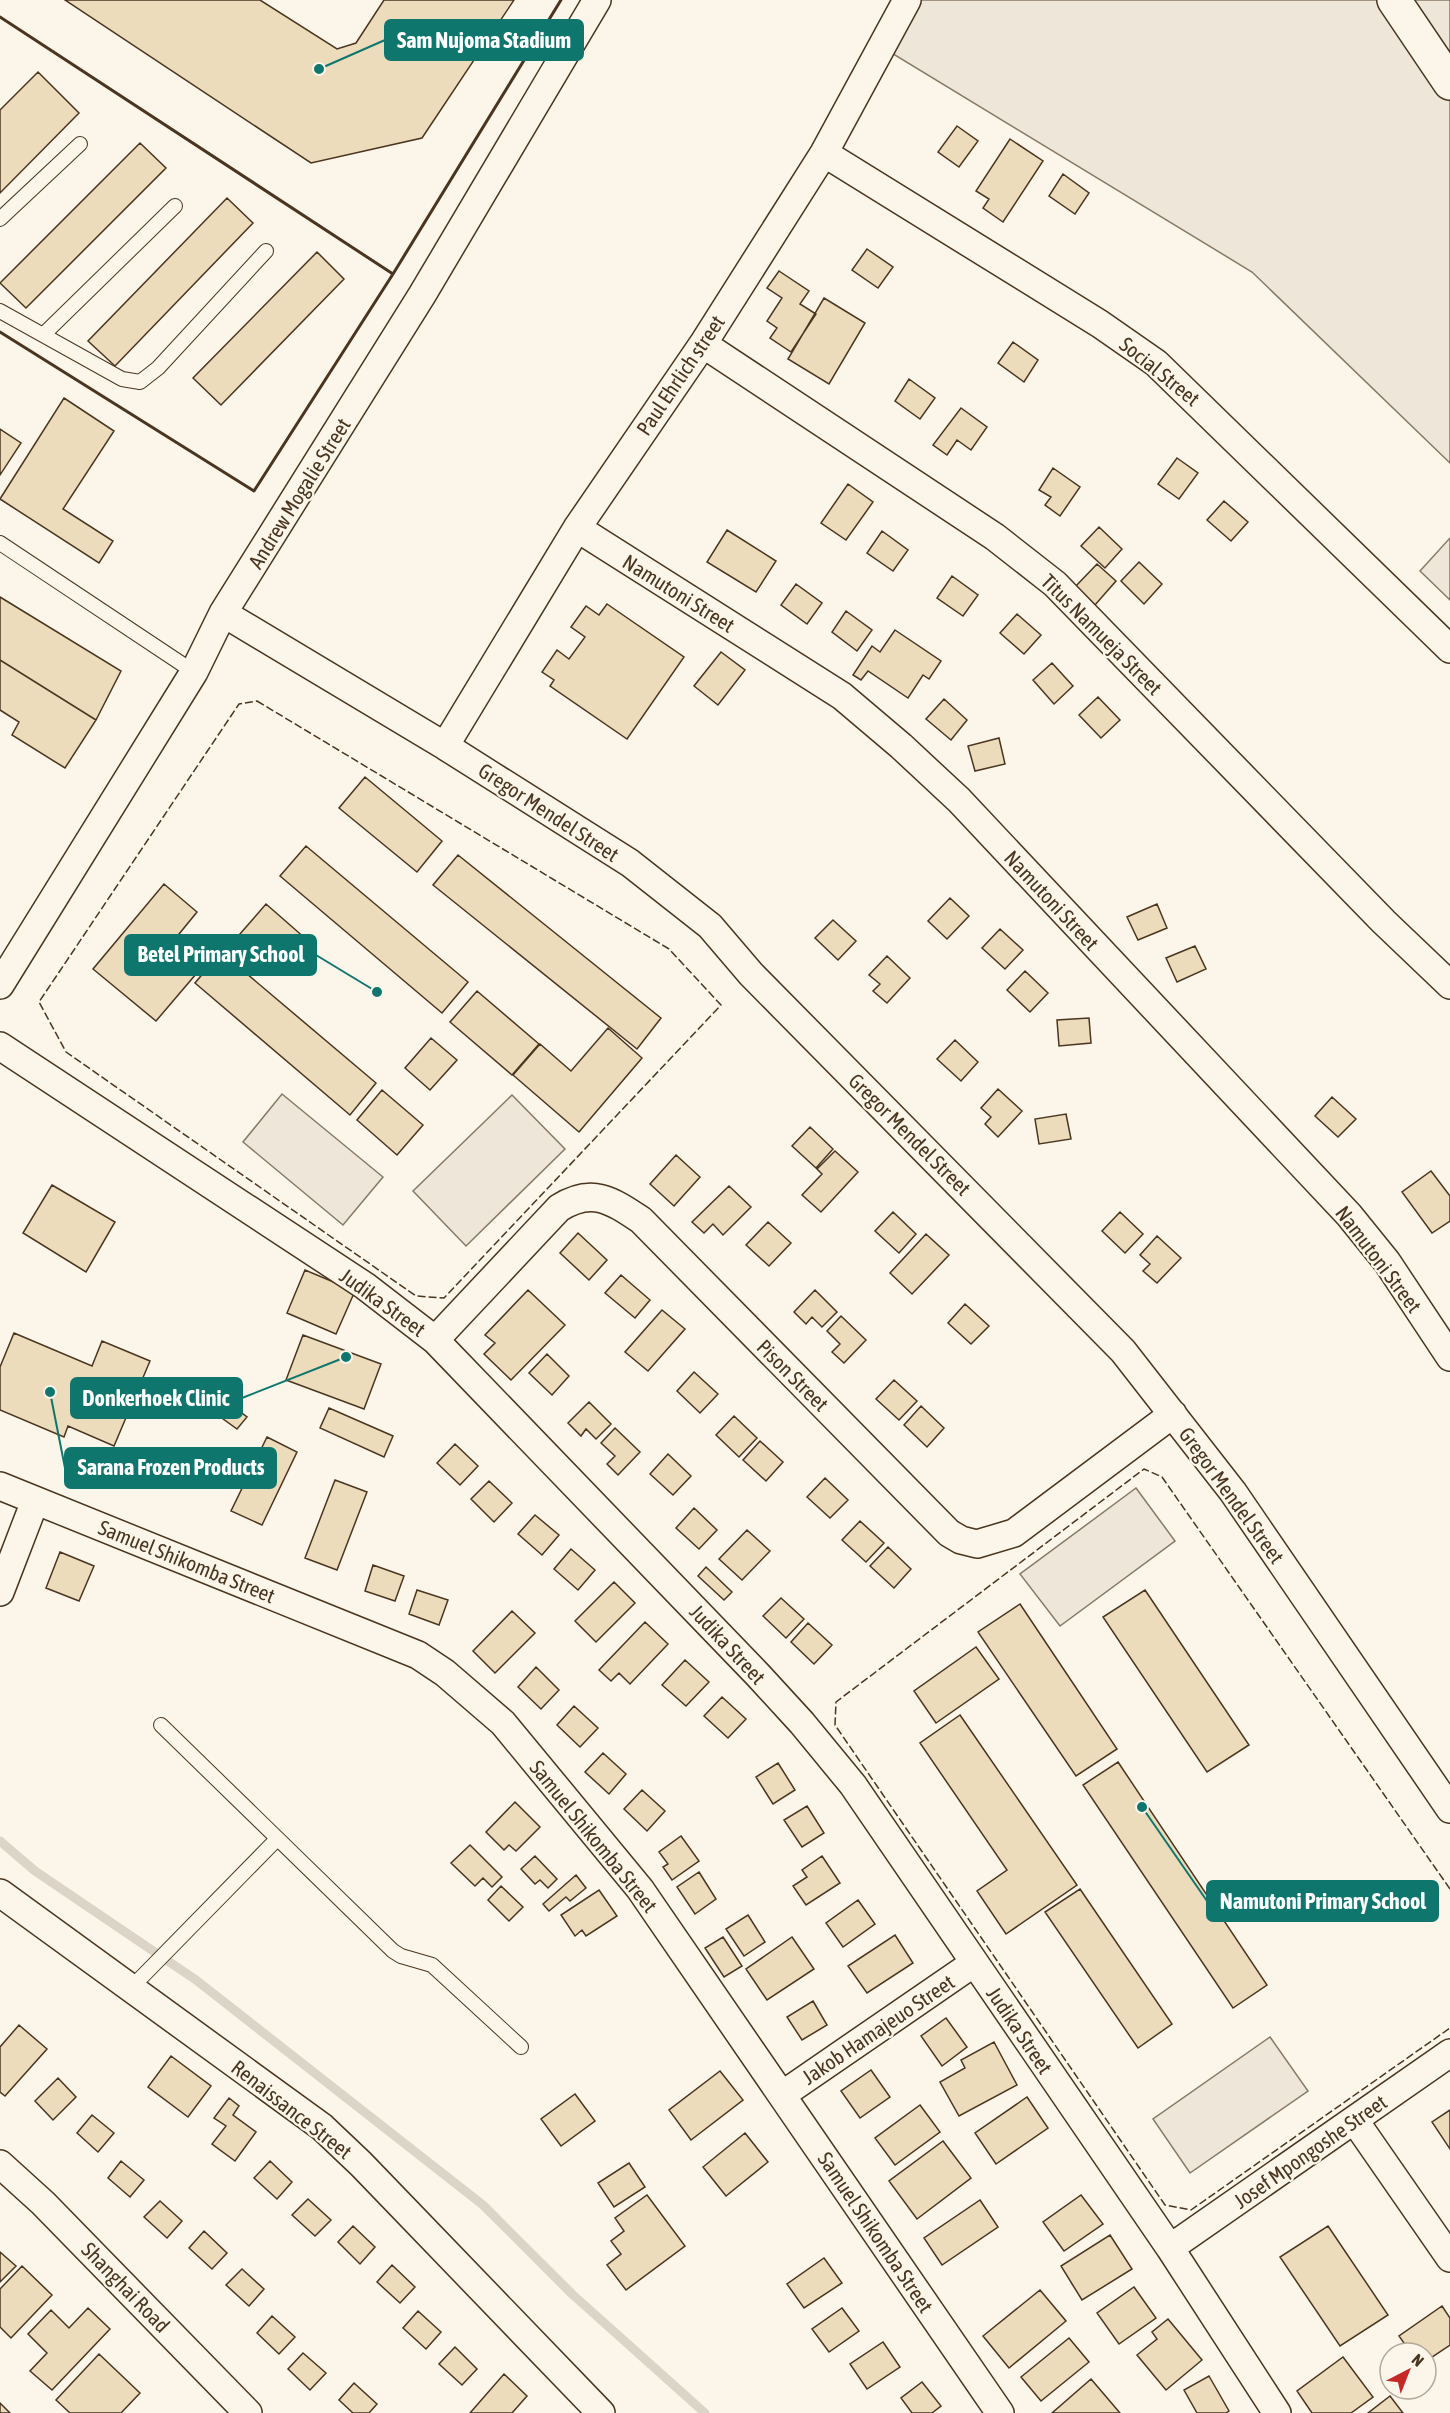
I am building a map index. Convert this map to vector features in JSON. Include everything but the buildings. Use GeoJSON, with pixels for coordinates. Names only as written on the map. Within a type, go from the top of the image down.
{"type":"FeatureCollection","features":[{"type":"Feature","properties":{"kind":"street","name":"Andrew Mogalie Street"},"geometry":{"type":"LineString","coordinates":[[0,985],[194,672],[223,613],[422,295],[597,0]]}},
{"type":"Feature","properties":{"kind":"street","name":"Paul Ehrlich street"},"geometry":{"type":"LineString","coordinates":[[445,746],[577,528],[703,344],[824,153],[907,0]]}},
{"type":"Feature","properties":{"kind":"street"},"geometry":{"type":"LineString","coordinates":[[1394,0],[1450,83]]}},
{"type":"Feature","properties":{"kind":"street","name":"Social Street"},"geometry":{"type":"LineString","coordinates":[[824,153],[1100,324],[1156,363],[1450,649]]}},
{"type":"Feature","properties":{"kind":"street","name":"Titus Namueja Street"},"geometry":{"type":"LineString","coordinates":[[703,344],[995,537],[1055,584],[1384,922],[1450,985]]}},
{"type":"Feature","properties":{"kind":"street","name":"Namutoni Street"},"geometry":{"type":"LineString","coordinates":[[577,528],[842,696],[959,800],[1349,1215],[1387,1262],[1450,1357]]}},
{"type":"Feature","properties":{"kind":"street","name":"Gregor Mendel Street"},"geometry":{"type":"LineString","coordinates":[[223,613],[445,746],[630,863],[710,926],[751,974],[1123,1351],[1233,1492],[1450,1809]]}},
{"type":"Feature","properties":{"kind":"street","name":"Judika Street"},"geometry":{"type":"LineString","coordinates":[[0,1046],[365,1286],[435,1340],[802,1723],[853,1785],[1170,2248],[1277,2413]]}},
{"type":"Feature","properties":{"kind":"street","name":"Pison Street"},"geometry":{"type":"LineString","coordinates":[[435,1340],[559,1208],[576,1197],[596,1197],[619,1205],[641,1220],[949,1533],[961,1540],[977,1544],[1014,1533],[1173,1414]]}},
{"type":"Feature","properties":{"kind":"street","name":"Samuel Shikomba Street"},"geometry":{"type":"LineString","coordinates":[[0,1486],[418,1655],[445,1673],[503,1723],[640,1889],[1000,2413]]}},
{"type":"Feature","properties":{"kind":"street"},"geometry":{"type":"LineString","coordinates":[[0,1592],[35,1501]]}},
{"type":"Feature","properties":{"kind":"street","name":"Renaissance Street"},"geometry":{"type":"LineString","coordinates":[[0,1893],[304,2114],[340,2144],[602,2413]]}},
{"type":"Feature","properties":{"kind":"street","name":"Jakob Hamajeuo Street"},"geometry":{"type":"LineString","coordinates":[[782,2095],[974,1963]]}},
{"type":"Feature","properties":{"kind":"street","name":"Josef Mpongoshe Street"},"geometry":{"type":"LineString","coordinates":[[1170,2248],[1450,2053]]}},
{"type":"Feature","properties":{"kind":"street"},"geometry":{"type":"LineString","coordinates":[[1355,2121],[1450,2258]]}},
{"type":"Feature","properties":{"kind":"street","name":"Shanghai Road"},"geometry":{"type":"LineString","coordinates":[[0,2164],[93,2252],[248,2413]]}},
{"type":"Feature","properties":{"kind":"lane"},"geometry":{"type":"LineString","coordinates":[[0,219],[80,144]]}},
{"type":"Feature","properties":{"kind":"lane"},"geometry":{"type":"LineString","coordinates":[[43,335],[175,206]]}},
{"type":"Feature","properties":{"kind":"lane"},"geometry":{"type":"LineString","coordinates":[[0,311],[122,379],[140,382],[158,368],[266,251]]}},
{"type":"Feature","properties":{"kind":"lane"},"geometry":{"type":"LineString","coordinates":[[0,543],[194,672]]}},
{"type":"Feature","properties":{"kind":"lane"},"geometry":{"type":"LineString","coordinates":[[161,1725],[393,1951],[401,1956],[432,1965],[521,2047]]}},
{"type":"Feature","properties":{"kind":"lane"},"geometry":{"type":"LineString","coordinates":[[130,1989],[277,1839]]}},
{"type":"Feature","properties":{"kind":"shaded area"},"geometry":{"type":"Polygon","coordinates":[[[913,0],[1450,0],[1450,463],[1252,272],[885,49],[913,0]]]}},
{"type":"Feature","properties":{"kind":"shaded area"},"geometry":{"type":"Polygon","coordinates":[[[1450,538],[1450,600],[1420,571],[1450,538]]]}},
{"type":"Feature","properties":{"kind":"shaded area"},"geometry":{"type":"Polygon","coordinates":[[[282,1094],[383,1177],[343,1225],[243,1142],[282,1094]]]}},
{"type":"Feature","properties":{"kind":"shaded area"},"geometry":{"type":"Polygon","coordinates":[[[512,1095],[565,1149],[466,1246],[413,1191],[512,1095]]]}},
{"type":"Feature","properties":{"kind":"shaded area"},"geometry":{"type":"Polygon","coordinates":[[[1136,1488],[1175,1541],[1060,1626],[1020,1574],[1136,1488]]]}},
{"type":"Feature","properties":{"kind":"shaded area"},"geometry":{"type":"Polygon","coordinates":[[[1270,2037],[1308,2091],[1190,2173],[1153,2119],[1270,2037]]]}},
{"type":"Feature","properties":{"kind":"waterway"},"geometry":{"type":"LineString","coordinates":[[0,1841],[35,1871],[196,1980],[483,2205],[572,2294],[705,2413]]}},
{"type":"Feature","properties":{"kind":"fence"},"geometry":{"type":"LineString","coordinates":[[257,701],[669,949],[721,1005],[444,1298],[416,1296],[66,1052],[39,1002],[239,704],[257,701]]}},
{"type":"Feature","properties":{"kind":"fence"},"geometry":{"type":"LineString","coordinates":[[1450,1889],[1162,1477],[1144,1469],[836,1702],[835,1725],[1165,2205],[1191,2210],[1450,2028]]}},
{"type":"Feature","properties":{"kind":"wall"},"geometry":{"type":"LineString","coordinates":[[0,17],[393,274],[561,0]]}},
{"type":"Feature","properties":{"kind":"wall"},"geometry":{"type":"LineString","coordinates":[[0,332],[254,491],[393,274]]}},
{"type":"Feature","properties":{"kind":"place","name":"Sam Nujoma Stadium"},"geometry":{"type":"Point","coordinates":[319,69]}},
{"type":"Feature","properties":{"kind":"place","name":"Betel Primary School"},"geometry":{"type":"Point","coordinates":[377,992]}},
{"type":"Feature","properties":{"kind":"place","name":"Donkerhoek Clinic"},"geometry":{"type":"Point","coordinates":[346,1357]}},
{"type":"Feature","properties":{"kind":"place","name":"Sarana Frozen Products"},"geometry":{"type":"Point","coordinates":[50,1392]}},
{"type":"Feature","properties":{"kind":"place","name":"Namutoni Primary School"},"geometry":{"type":"Point","coordinates":[1142,1807]}}]}
